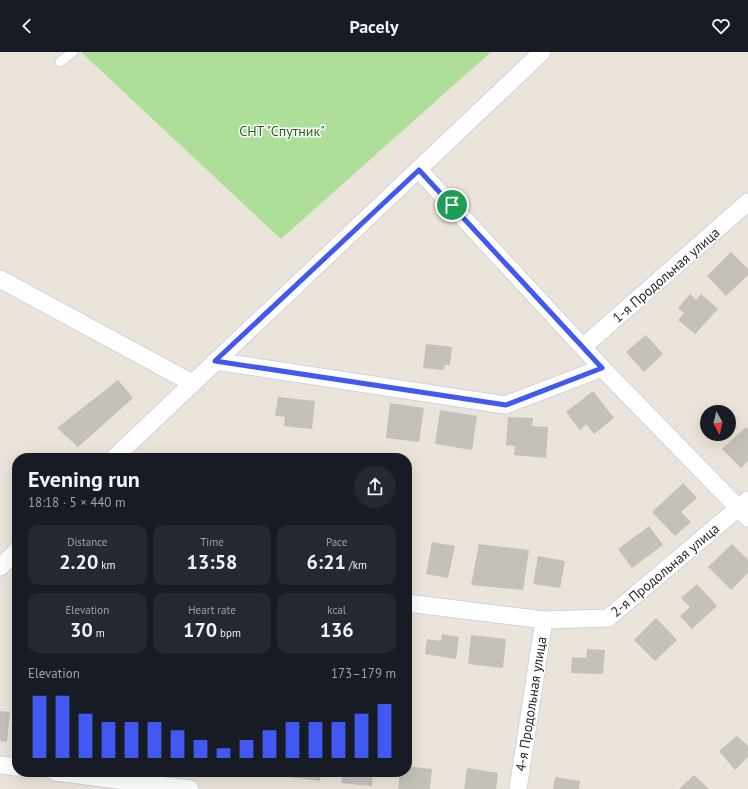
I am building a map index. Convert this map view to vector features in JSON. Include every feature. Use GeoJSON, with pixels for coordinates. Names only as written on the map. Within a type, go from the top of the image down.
{"type":"FeatureCollection","features":[{"type":"Feature","properties":{"kind":"street"},"geometry":{"type":"LineString","coordinates":[[119,453],[542,52]]}},
{"type":"Feature","properties":{"kind":"street"},"geometry":{"type":"LineString","coordinates":[[419,170],[602,368],[745,508]]}},
{"type":"Feature","properties":{"kind":"street","name":"1-я Продольная улица"},"geometry":{"type":"LineString","coordinates":[[583,347],[748,202]]}},
{"type":"Feature","properties":{"kind":"street"},"geometry":{"type":"LineString","coordinates":[[0,278],[192,383]]}},
{"type":"Feature","properties":{"kind":"street"},"geometry":{"type":"LineString","coordinates":[[215,361],[506,405],[602,368]]}},
{"type":"Feature","properties":{"kind":"street","name":"2-я Продольная улица"},"geometry":{"type":"LineString","coordinates":[[412,604],[544,620],[608,618],[745,508]]}},
{"type":"Feature","properties":{"kind":"street","name":"4-я Продольная улица"},"geometry":{"type":"LineString","coordinates":[[518,789],[544,620]]}},
{"type":"Feature","properties":{"kind":"street"},"geometry":{"type":"LineString","coordinates":[[0,765],[12,766]]}},
{"type":"Feature","properties":{"kind":"street"},"geometry":{"type":"LineString","coordinates":[[95,777],[190,789]]}},
{"type":"Feature","properties":{"kind":"lane"},"geometry":{"type":"LineString","coordinates":[[60,62],[73,52]]}},
{"type":"Feature","properties":{"kind":"green space","name":"СНТ \"Спутник\""},"geometry":{"type":"Polygon","coordinates":[[[81,52],[491,52],[281,239],[81,52]]]}},
{"type":"Feature","properties":{"kind":"building"},"geometry":{"type":"Polygon","coordinates":[[[731,252],[748,269],[748,275],[726,296],[707,276],[731,252]]]}},
{"type":"Feature","properties":{"kind":"building"},"geometry":{"type":"Polygon","coordinates":[[[690,294],[696,300],[701,294],[718,309],[695,334],[678,320],[684,313],[678,308],[690,294]]]}},
{"type":"Feature","properties":{"kind":"building"},"geometry":{"type":"Polygon","coordinates":[[[646,335],[663,354],[644,372],[626,352],[646,335]]]}},
{"type":"Feature","properties":{"kind":"building"},"geometry":{"type":"Polygon","coordinates":[[[426,344],[452,347],[450,365],[445,365],[444,370],[423,368],[426,344]]]}},
{"type":"Feature","properties":{"kind":"building"},"geometry":{"type":"Polygon","coordinates":[[[118,380],[133,398],[78,447],[57,428],[118,380]]]}},
{"type":"Feature","properties":{"kind":"building"},"geometry":{"type":"Polygon","coordinates":[[[593,391],[614,418],[594,434],[586,424],[580,430],[566,412],[593,391]]]}},
{"type":"Feature","properties":{"kind":"building"},"geometry":{"type":"Polygon","coordinates":[[[278,397],[315,401],[312,429],[284,426],[285,417],[275,416],[278,397]]]}},
{"type":"Feature","properties":{"kind":"building"},"geometry":{"type":"Polygon","coordinates":[[[390,403],[424,408],[419,442],[386,438],[390,403]]]}},
{"type":"Feature","properties":{"kind":"building"},"geometry":{"type":"Polygon","coordinates":[[[440,410],[477,416],[472,450],[435,444],[440,410]]]}},
{"type":"Feature","properties":{"kind":"building"},"geometry":{"type":"Polygon","coordinates":[[[508,417],[533,418],[532,426],[548,427],[546,458],[514,455],[515,446],[506,445],[508,417]]]}},
{"type":"Feature","properties":{"kind":"building"},"geometry":{"type":"Polygon","coordinates":[[[746,427],[748,429],[748,461],[741,468],[722,449],[731,441],[736,441],[736,436],[746,427]]]}},
{"type":"Feature","properties":{"kind":"building"},"geometry":{"type":"Polygon","coordinates":[[[683,483],[697,498],[681,512],[691,522],[675,536],[652,512],[683,483]]]}},
{"type":"Feature","properties":{"kind":"building"},"geometry":{"type":"Polygon","coordinates":[[[649,526],[663,545],[632,568],[618,549],[649,526]]]}},
{"type":"Feature","properties":{"kind":"building"},"geometry":{"type":"Polygon","coordinates":[[[432,542],[455,546],[448,578],[426,574],[432,542]]]}},
{"type":"Feature","properties":{"kind":"building"},"geometry":{"type":"Polygon","coordinates":[[[479,544],[529,550],[523,590],[471,585],[479,544]]]}},
{"type":"Feature","properties":{"kind":"building"},"geometry":{"type":"Polygon","coordinates":[[[732,544],[748,560],[748,573],[731,590],[708,567],[732,544]]]}},
{"type":"Feature","properties":{"kind":"building"},"geometry":{"type":"Polygon","coordinates":[[[538,556],[565,561],[560,588],[533,584],[538,556]]]}},
{"type":"Feature","properties":{"kind":"building"},"geometry":{"type":"Polygon","coordinates":[[[697,584],[717,606],[692,629],[680,616],[690,607],[681,598],[697,584]]]}},
{"type":"Feature","properties":{"kind":"building"},"geometry":{"type":"Polygon","coordinates":[[[656,618],[677,640],[655,661],[634,640],[656,618]]]}},
{"type":"Feature","properties":{"kind":"building"},"geometry":{"type":"Polygon","coordinates":[[[442,634],[459,637],[456,659],[425,654],[427,639],[441,641],[442,634]]]}},
{"type":"Feature","properties":{"kind":"building"},"geometry":{"type":"Polygon","coordinates":[[[471,635],[506,639],[503,668],[468,664],[471,635]]]}},
{"type":"Feature","properties":{"kind":"building"},"geometry":{"type":"Polygon","coordinates":[[[587,649],[605,650],[603,674],[571,673],[572,657],[586,658],[587,649]]]}},
{"type":"Feature","properties":{"kind":"building"},"geometry":{"type":"Polygon","coordinates":[[[0,711],[10,712],[7,742],[0,741],[0,711]]]}},
{"type":"Feature","properties":{"kind":"building"},"geometry":{"type":"Polygon","coordinates":[[[737,736],[748,746],[748,757],[735,770],[719,751],[737,736]]]}},
{"type":"Feature","properties":{"kind":"building"},"geometry":{"type":"Polygon","coordinates":[[[412,767],[432,769],[430,789],[398,789],[399,777],[412,777],[412,767]]]}},
{"type":"Feature","properties":{"kind":"building"},"geometry":{"type":"Polygon","coordinates":[[[467,768],[498,773],[496,789],[464,789],[467,768]]]}},
{"type":"Feature","properties":{"kind":"building"},"geometry":{"type":"Polygon","coordinates":[[[694,775],[709,789],[679,789],[694,775]]]}},
{"type":"Feature","properties":{"kind":"building"},"geometry":{"type":"Polygon","coordinates":[[[289,777],[320,777],[320,781],[289,777]]]}},
{"type":"Feature","properties":{"kind":"building"},"geometry":{"type":"Polygon","coordinates":[[[342,777],[373,777],[372,786],[341,783],[342,777]]]}},
{"type":"Feature","properties":{"kind":"building"},"geometry":{"type":"Polygon","coordinates":[[[555,777],[580,781],[579,789],[553,789],[555,777]]]}},
{"type":"Feature","properties":{"kind":"route"},"geometry":{"type":"LineString","coordinates":[[419,170],[452,205],[602,368],[506,405],[215,361],[419,170]]}}]}
